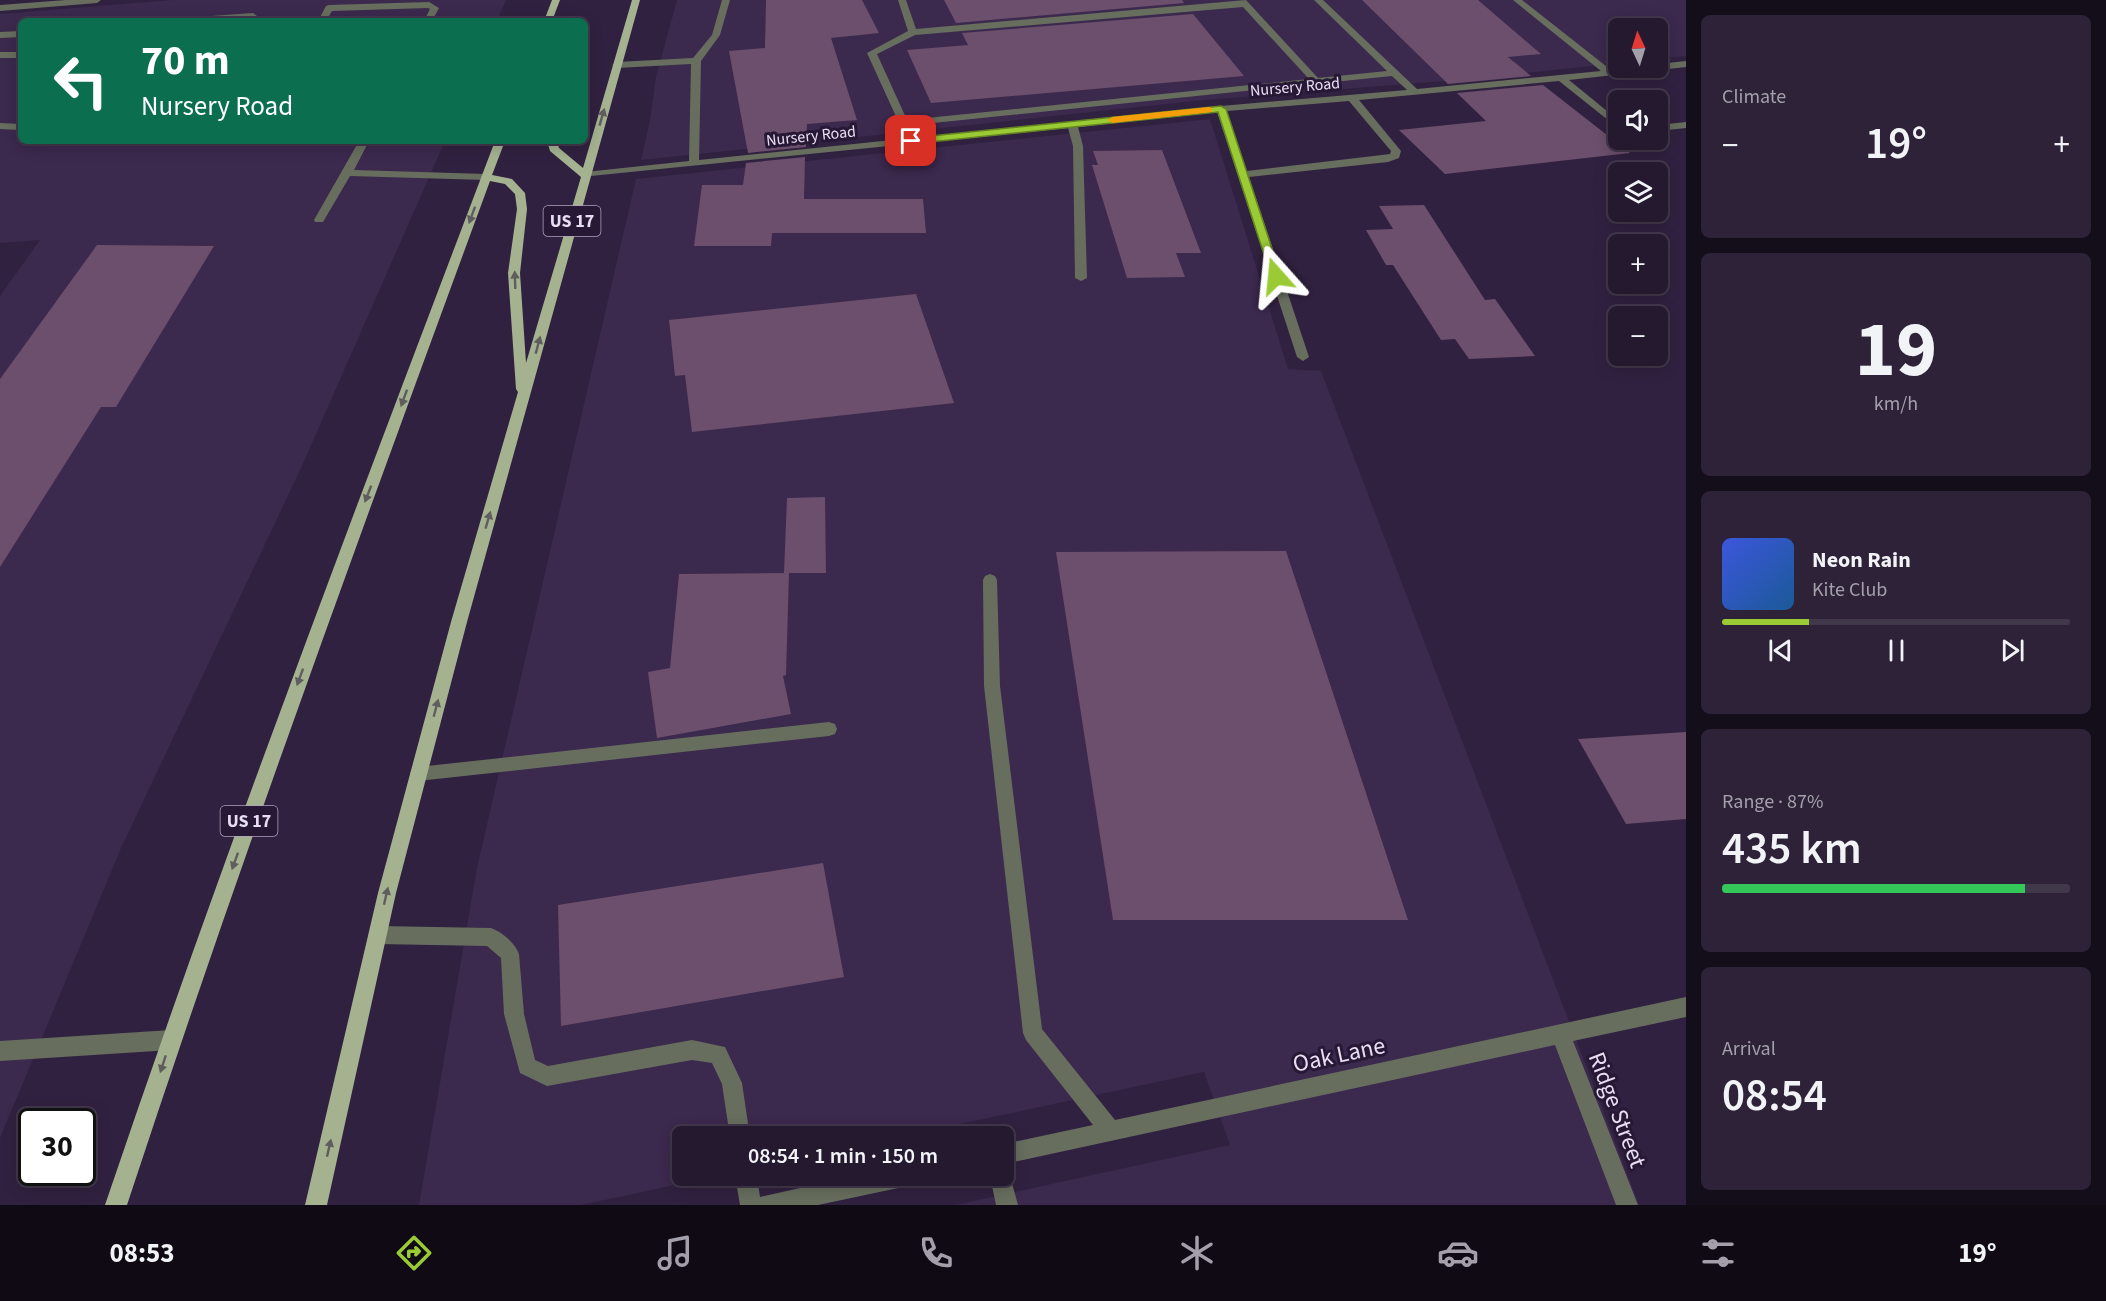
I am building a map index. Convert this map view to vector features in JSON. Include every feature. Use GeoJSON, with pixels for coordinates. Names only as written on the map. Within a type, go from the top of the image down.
{"type":"FeatureCollection","features":[{"type":"Feature","properties":{"kind":"main road"},"geometry":{"type":"LineString","coordinates":[[549,18],[556,0]]}},
{"type":"Feature","properties":{"kind":"main road","name":"US 17"},"geometry":{"type":"LineString","coordinates":[[316,1205],[418,774],[636,0]]}},
{"type":"Feature","properties":{"kind":"main road","name":"US 17"},"geometry":{"type":"LineString","coordinates":[[116,1205],[171,1040],[317,631],[499,144]]}},
{"type":"Feature","properties":{"kind":"main road"},"geometry":{"type":"LineString","coordinates":[[553,144],[554,148],[585,175]]}},
{"type":"Feature","properties":{"kind":"main road"},"geometry":{"type":"LineString","coordinates":[[486,177],[508,182],[520,193],[522,208],[514,273],[522,401]]}},
{"type":"Feature","properties":{"kind":"street"},"geometry":{"type":"LineString","coordinates":[[0,8],[97,0]]}},
{"type":"Feature","properties":{"kind":"street"},"geometry":{"type":"LineString","coordinates":[[694,164],[696,61],[716,35],[726,0]]}},
{"type":"Feature","properties":{"kind":"street"},"geometry":{"type":"LineString","coordinates":[[902,0],[913,32]]}},
{"type":"Feature","properties":{"kind":"street"},"geometry":{"type":"LineString","coordinates":[[1318,0],[1414,92]]}},
{"type":"Feature","properties":{"kind":"street"},"geometry":{"type":"LineString","coordinates":[[1518,0],[1608,71]]}},
{"type":"Feature","properties":{"kind":"street"},"geometry":{"type":"LineString","coordinates":[[911,141],[872,53],[913,32],[1243,2],[1316,81]]}},
{"type":"Feature","properties":{"kind":"street"},"geometry":{"type":"LineString","coordinates":[[324,18],[329,8],[368,10],[429,5],[435,8],[430,18]]}},
{"type":"Feature","properties":{"kind":"street"},"geometry":{"type":"LineString","coordinates":[[225,18],[253,16],[251,18]]}},
{"type":"Feature","properties":{"kind":"street"},"geometry":{"type":"LineString","coordinates":[[0,35],[18,33]]}},
{"type":"Feature","properties":{"kind":"street"},"geometry":{"type":"LineString","coordinates":[[0,55],[18,55]]}},
{"type":"Feature","properties":{"kind":"street"},"geometry":{"type":"LineString","coordinates":[[617,66],[696,61]]}},
{"type":"Feature","properties":{"kind":"street","name":"Nursery Road"},"geometry":{"type":"LineString","coordinates":[[1668,66],[1686,64]]}},
{"type":"Feature","properties":{"kind":"street"},"geometry":{"type":"LineString","coordinates":[[904,123],[1394,73]]}},
{"type":"Feature","properties":{"kind":"street","name":"Nursery Road"},"geometry":{"type":"LineString","coordinates":[[585,175],[1221,109],[1608,73]]}},
{"type":"Feature","properties":{"kind":"street"},"geometry":{"type":"LineString","coordinates":[[1561,78],[1608,117]]}},
{"type":"Feature","properties":{"kind":"street"},"geometry":{"type":"LineString","coordinates":[[1243,174],[1388,159],[1395,156],[1396,151],[1352,98]]}},
{"type":"Feature","properties":{"kind":"street"},"geometry":{"type":"LineString","coordinates":[[1221,109],[1303,357]]}},
{"type":"Feature","properties":{"kind":"street"},"geometry":{"type":"LineString","coordinates":[[1072,124],[1078,146],[1081,278]]}},
{"type":"Feature","properties":{"kind":"street"},"geometry":{"type":"LineString","coordinates":[[1668,127],[1686,125]]}},
{"type":"Feature","properties":{"kind":"street"},"geometry":{"type":"LineString","coordinates":[[0,126],[18,127]]}},
{"type":"Feature","properties":{"kind":"street"},"geometry":{"type":"LineString","coordinates":[[319,220],[362,144]]}},
{"type":"Feature","properties":{"kind":"street"},"geometry":{"type":"LineString","coordinates":[[347,173],[486,177]]}},
{"type":"Feature","properties":{"kind":"street"},"geometry":{"type":"LineString","coordinates":[[990,580],[992,686],[1033,1033],[1112,1131]]}},
{"type":"Feature","properties":{"kind":"street"},"geometry":{"type":"LineString","coordinates":[[418,774],[829,729]]}},
{"type":"Feature","properties":{"kind":"street"},"geometry":{"type":"LineString","coordinates":[[378,936],[491,937],[510,954],[514,1014],[527,1066],[547,1076],[692,1050],[718,1054],[732,1083],[738,1126]]}},
{"type":"Feature","properties":{"kind":"street","name":"Oak Lane"},"geometry":{"type":"LineString","coordinates":[[1014,1152],[1686,1007]]}},
{"type":"Feature","properties":{"kind":"street","name":"Ridge Street"},"geometry":{"type":"LineString","coordinates":[[1560,1034],[1627,1205]]}},
{"type":"Feature","properties":{"kind":"street"},"geometry":{"type":"LineString","coordinates":[[0,1051],[171,1040]]}},
{"type":"Feature","properties":{"kind":"street"},"geometry":{"type":"LineString","coordinates":[[748,1186],[751,1205]]}},
{"type":"Feature","properties":{"kind":"street"},"geometry":{"type":"LineString","coordinates":[[768,1205],[856,1186]]}},
{"type":"Feature","properties":{"kind":"street"},"geometry":{"type":"LineString","coordinates":[[1003,1186],[1007,1205]]}},
{"type":"Feature","properties":{"kind":"shaded area"},"geometry":{"type":"Polygon","coordinates":[[[172,0],[506,0],[498,18],[18,18],[18,144],[444,144],[301,468],[121,848],[0,1138],[0,296],[40,240],[0,243],[0,14],[172,0]]]}},
{"type":"Feature","properties":{"kind":"shaded area"},"geometry":{"type":"Polygon","coordinates":[[[677,0],[1686,0],[1686,56],[1668,58],[1668,18],[1608,18],[1608,64],[1482,78],[1205,100],[641,160],[656,77],[677,0]]]}},
{"type":"Feature","properties":{"kind":"shaded area"},"geometry":{"type":"Polygon","coordinates":[[[1210,119],[1288,369],[1321,371],[1639,1205],[956,1205],[1230,1145],[1204,1072],[951,1126],[672,1126],[672,1186],[581,1205],[419,1205],[477,868],[636,179],[1210,119]]]}},
{"type":"Feature","properties":{"kind":"building"},"geometry":{"type":"Polygon","coordinates":[[[766,0],[862,0],[879,33],[831,38],[857,120],[807,124],[806,147],[748,153],[729,51],[765,48],[766,0]]]}},
{"type":"Feature","properties":{"kind":"building"},"geometry":{"type":"Polygon","coordinates":[[[944,0],[1182,0],[1184,3],[956,23],[944,0]]]}},
{"type":"Feature","properties":{"kind":"building"},"geometry":{"type":"Polygon","coordinates":[[[1362,0],[1478,0],[1541,54],[1508,57],[1531,76],[1448,84],[1362,0]]]}},
{"type":"Feature","properties":{"kind":"building"},"geometry":{"type":"Polygon","coordinates":[[[1193,14],[1244,76],[931,103],[907,50],[968,45],[962,33],[1193,14]]]}},
{"type":"Feature","properties":{"kind":"building"},"geometry":{"type":"Polygon","coordinates":[[[1543,85],[1608,136],[1608,150],[1626,150],[1630,153],[1445,174],[1399,130],[1486,121],[1457,93],[1543,85]]]}},
{"type":"Feature","properties":{"kind":"building"},"geometry":{"type":"Polygon","coordinates":[[[1162,150],[1201,253],[1176,253],[1185,277],[1127,278],[1092,165],[1098,165],[1093,151],[1162,150]]]}},
{"type":"Feature","properties":{"kind":"building"},"geometry":{"type":"Polygon","coordinates":[[[805,157],[804,199],[923,199],[926,233],[772,233],[771,246],[694,246],[702,185],[743,185],[746,163],[805,157]]]}},
{"type":"Feature","properties":{"kind":"building"},"geometry":{"type":"Polygon","coordinates":[[[1424,205],[1485,300],[1495,299],[1535,356],[1469,359],[1455,339],[1441,340],[1393,265],[1386,265],[1366,230],[1393,229],[1379,206],[1424,205]]]}},
{"type":"Feature","properties":{"kind":"building"},"geometry":{"type":"Polygon","coordinates":[[[97,245],[214,246],[116,407],[101,407],[0,567],[0,379],[97,245]]]}},
{"type":"Feature","properties":{"kind":"building"},"geometry":{"type":"Polygon","coordinates":[[[916,294],[954,403],[692,432],[685,375],[675,376],[669,320],[916,294]]]}},
{"type":"Feature","properties":{"kind":"building"},"geometry":{"type":"Polygon","coordinates":[[[825,497],[826,573],[789,573],[786,675],[783,676],[791,714],[657,738],[648,672],[670,668],[679,574],[784,573],[787,498],[825,497]]]}},
{"type":"Feature","properties":{"kind":"building"},"geometry":{"type":"Polygon","coordinates":[[[1286,551],[1408,920],[1113,920],[1056,552],[1286,551]]]}},
{"type":"Feature","properties":{"kind":"building"},"geometry":{"type":"Polygon","coordinates":[[[1686,732],[1686,819],[1626,824],[1578,739],[1686,732]]]}},
{"type":"Feature","properties":{"kind":"building"},"geometry":{"type":"Polygon","coordinates":[[[823,863],[844,977],[561,1026],[558,905],[823,863]]]}},
{"type":"Feature","properties":{"kind":"slow traffic"},"geometry":{"type":"LineString","coordinates":[[1112,120],[1209,110]]}},
{"type":"Feature","properties":{"kind":"route"},"geometry":{"type":"LineString","coordinates":[[911,141],[1221,109],[1276,276]]}}]}
